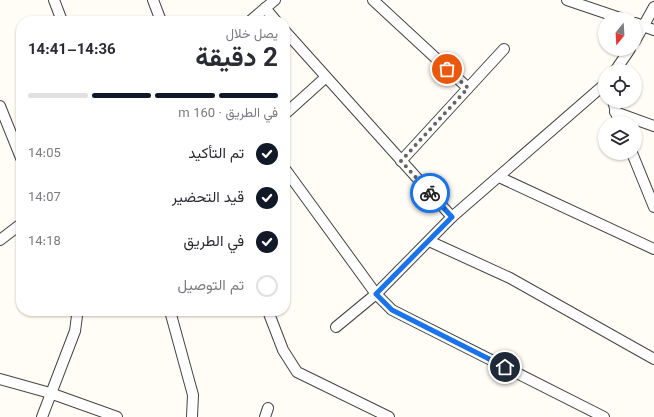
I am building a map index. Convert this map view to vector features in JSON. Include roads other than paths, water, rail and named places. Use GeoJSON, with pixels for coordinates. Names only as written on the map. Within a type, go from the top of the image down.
{"type":"FeatureCollection","features":[{"type":"Feature","properties":{"kind":"street"},"geometry":{"type":"LineString","coordinates":[[54,0],[60,16]]}},
{"type":"Feature","properties":{"kind":"street"},"geometry":{"type":"LineString","coordinates":[[153,0],[159,16]]}},
{"type":"Feature","properties":{"kind":"street"},"geometry":{"type":"LineString","coordinates":[[256,16],[275,0]]}},
{"type":"Feature","properties":{"kind":"street"},"geometry":{"type":"LineString","coordinates":[[373,0],[468,88]]}},
{"type":"Feature","properties":{"kind":"street"},"geometry":{"type":"LineString","coordinates":[[567,0],[602,12]]}},
{"type":"Feature","properties":{"kind":"street"},"geometry":{"type":"LineString","coordinates":[[645,27],[654,7]]}},
{"type":"Feature","properties":{"kind":"street"},"geometry":{"type":"LineString","coordinates":[[265,8],[272,16]]}},
{"type":"Feature","properties":{"kind":"street"},"geometry":{"type":"LineString","coordinates":[[290,37],[325,78],[452,217]]}},
{"type":"Feature","properties":{"kind":"street"},"geometry":{"type":"LineString","coordinates":[[401,161],[504,49]]}},
{"type":"Feature","properties":{"kind":"street"},"geometry":{"type":"LineString","coordinates":[[290,110],[325,78]]}},
{"type":"Feature","properties":{"kind":"street"},"geometry":{"type":"LineString","coordinates":[[336,327],[376,294],[452,217],[598,90]]}},
{"type":"Feature","properties":{"kind":"street"},"geometry":{"type":"LineString","coordinates":[[0,106],[16,146]]}},
{"type":"Feature","properties":{"kind":"street"},"geometry":{"type":"LineString","coordinates":[[614,108],[616,116]]}},
{"type":"Feature","properties":{"kind":"street"},"geometry":{"type":"LineString","coordinates":[[615,112],[654,126]]}},
{"type":"Feature","properties":{"kind":"street"},"geometry":{"type":"LineString","coordinates":[[635,160],[654,207]]}},
{"type":"Feature","properties":{"kind":"street"},"geometry":{"type":"LineString","coordinates":[[290,176],[376,294],[392,310],[604,417]]}},
{"type":"Feature","properties":{"kind":"street"},"geometry":{"type":"LineString","coordinates":[[499,177],[654,249]]}},
{"type":"Feature","properties":{"kind":"street"},"geometry":{"type":"LineString","coordinates":[[0,240],[16,228]]}},
{"type":"Feature","properties":{"kind":"street"},"geometry":{"type":"LineString","coordinates":[[429,241],[510,278],[654,359]]}},
{"type":"Feature","properties":{"kind":"street"},"geometry":{"type":"LineString","coordinates":[[42,417],[75,330],[77,316]]}},
{"type":"Feature","properties":{"kind":"street"},"geometry":{"type":"LineString","coordinates":[[171,316],[193,395],[192,417]]}},
{"type":"Feature","properties":{"kind":"street"},"geometry":{"type":"LineString","coordinates":[[270,316],[283,350],[297,372],[389,417]]}},
{"type":"Feature","properties":{"kind":"street"},"geometry":{"type":"LineString","coordinates":[[0,378],[50,393],[117,417]]}}]}
